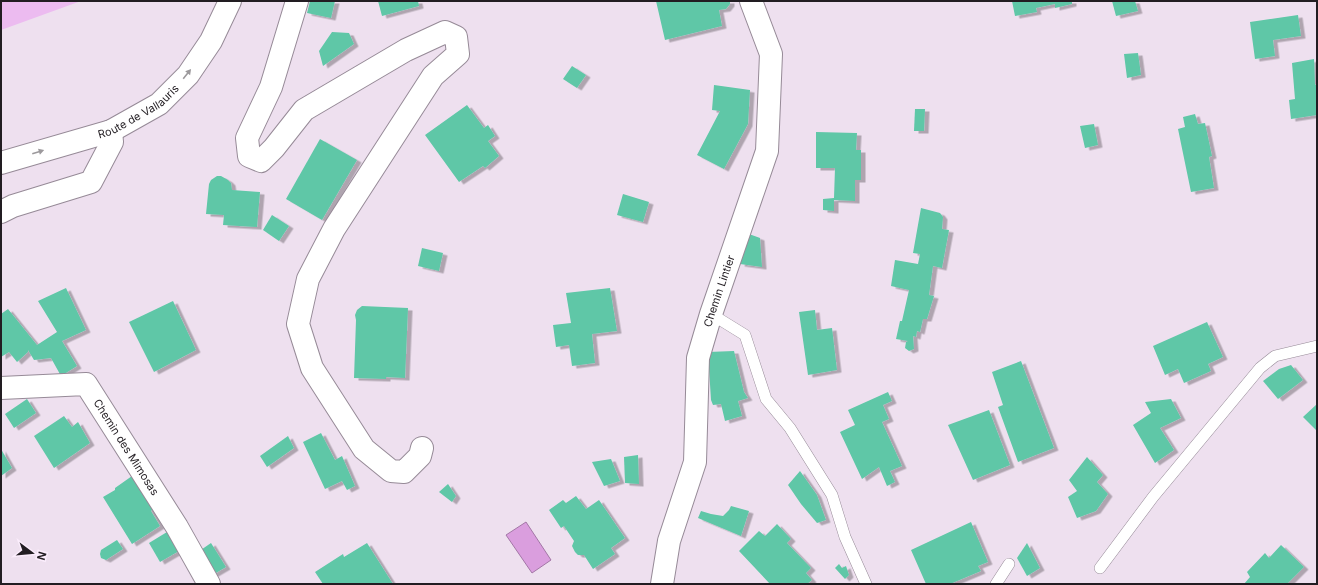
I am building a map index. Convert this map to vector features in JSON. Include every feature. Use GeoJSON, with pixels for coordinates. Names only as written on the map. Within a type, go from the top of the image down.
{"type":"FeatureCollection","features":[{"type":"Feature","properties":{"kind":"street","name":"Route de Vallauris"},"geometry":{"type":"LineString","coordinates":[[1,164],[111,131],[159,104],[188,75],[211,41],[230,1]]}},
{"type":"Feature","properties":{"kind":"street"},"geometry":{"type":"LineString","coordinates":[[297,1],[271,87],[247,138],[249,156],[261,161],[274,148],[304,110],[406,50],[445,32],[456,37],[458,54],[433,76],[334,229],[308,279],[298,324],[312,368],[364,449],[391,471],[404,472],[420,456],[422,448]]}},
{"type":"Feature","properties":{"kind":"street","name":"Chemin Lintier"},"geometry":{"type":"LineString","coordinates":[[662,584],[669,541],[695,462],[698,358],[711,314],[767,151],[771,54],[751,1]]}},
{"type":"Feature","properties":{"kind":"street"},"geometry":{"type":"LineString","coordinates":[[1,212],[13,206],[91,182],[112,142],[111,131]]}},
{"type":"Feature","properties":{"kind":"street","name":"Chemin des Mimosas"},"geometry":{"type":"LineString","coordinates":[[1,388],[86,384],[176,527],[209,584]]}},
{"type":"Feature","properties":{"kind":"lane"},"geometry":{"type":"LineString","coordinates":[[711,314],[745,335],[766,399],[790,428],[832,495],[845,537],[866,584]]}},
{"type":"Feature","properties":{"kind":"lane"},"geometry":{"type":"LineString","coordinates":[[1100,568],[1153,497],[1260,368],[1276,356],[1317,346]]}},
{"type":"Feature","properties":{"kind":"lane"},"geometry":{"type":"LineString","coordinates":[[996,584],[1009,564]]}},
{"type":"Feature","properties":{"kind":"shaded area"},"geometry":{"type":"Polygon","coordinates":[[[1,1],[81,1],[1,30],[1,1]]]}},
{"type":"Feature","properties":{"kind":"shaded area"},"geometry":{"type":"Polygon","coordinates":[[[526,522],[551,560],[532,573],[506,535],[526,522]]]}},
{"type":"Feature","properties":{"kind":"building"},"geometry":{"type":"Polygon","coordinates":[[[310,1],[335,1],[331,18],[307,13],[310,1]]]}},
{"type":"Feature","properties":{"kind":"building"},"geometry":{"type":"Polygon","coordinates":[[[378,1],[418,1],[419,6],[382,16],[378,1]]]}},
{"type":"Feature","properties":{"kind":"building"},"geometry":{"type":"Polygon","coordinates":[[[656,1],[730,1],[730,4],[726,9],[719,10],[722,26],[665,40],[656,1]]]}},
{"type":"Feature","properties":{"kind":"building"},"geometry":{"type":"Polygon","coordinates":[[[1012,1],[1072,1],[1072,4],[1055,8],[1055,4],[1036,8],[1037,12],[1015,16],[1012,1]]]}},
{"type":"Feature","properties":{"kind":"building"},"geometry":{"type":"Polygon","coordinates":[[[1112,1],[1135,1],[1138,11],[1116,16],[1112,1]]]}},
{"type":"Feature","properties":{"kind":"building"},"geometry":{"type":"Polygon","coordinates":[[[1298,15],[1301,36],[1273,40],[1275,56],[1255,59],[1250,22],[1298,15]]]}},
{"type":"Feature","properties":{"kind":"building"},"geometry":{"type":"Polygon","coordinates":[[[332,32],[349,33],[354,44],[323,66],[319,51],[332,32]]]}},
{"type":"Feature","properties":{"kind":"building"},"geometry":{"type":"Polygon","coordinates":[[[1138,53],[1141,75],[1127,78],[1124,54],[1138,53]]]}},
{"type":"Feature","properties":{"kind":"building"},"geometry":{"type":"Polygon","coordinates":[[[1314,59],[1315,85],[1317,84],[1317,115],[1291,119],[1289,100],[1295,99],[1292,63],[1314,59]]]}},
{"type":"Feature","properties":{"kind":"building"},"geometry":{"type":"Polygon","coordinates":[[[572,66],[586,75],[577,88],[563,79],[572,66]]]}},
{"type":"Feature","properties":{"kind":"building"},"geometry":{"type":"Polygon","coordinates":[[[714,85],[750,90],[748,124],[724,169],[697,155],[720,111],[712,110],[714,85]]]}},
{"type":"Feature","properties":{"kind":"building"},"geometry":{"type":"Polygon","coordinates":[[[467,105],[484,128],[488,125],[495,136],[488,141],[499,156],[485,168],[483,166],[459,182],[425,135],[467,105]]]}},
{"type":"Feature","properties":{"kind":"building"},"geometry":{"type":"Polygon","coordinates":[[[915,109],[925,109],[924,131],[914,131],[915,109]]]}},
{"type":"Feature","properties":{"kind":"building"},"geometry":{"type":"Polygon","coordinates":[[[1195,114],[1198,124],[1205,123],[1212,156],[1209,157],[1214,188],[1191,192],[1178,129],[1185,127],[1183,117],[1195,114]]]}},
{"type":"Feature","properties":{"kind":"building"},"geometry":{"type":"Polygon","coordinates":[[[1094,124],[1098,145],[1085,148],[1080,126],[1094,124]]]}},
{"type":"Feature","properties":{"kind":"building"},"geometry":{"type":"Polygon","coordinates":[[[816,132],[857,133],[856,150],[861,150],[861,180],[855,180],[855,201],[834,200],[834,211],[823,210],[823,199],[834,198],[835,168],[816,168],[816,132]]]}},
{"type":"Feature","properties":{"kind":"building"},"geometry":{"type":"Polygon","coordinates":[[[320,139],[357,160],[322,220],[286,199],[320,139]]]}},
{"type":"Feature","properties":{"kind":"building"},"geometry":{"type":"Polygon","coordinates":[[[217,176],[221,176],[228,180],[231,183],[232,190],[260,192],[257,227],[223,225],[224,215],[206,214],[209,184],[211,180],[217,176]]]}},
{"type":"Feature","properties":{"kind":"building"},"geometry":{"type":"Polygon","coordinates":[[[623,194],[649,202],[643,222],[617,215],[623,194]]]}},
{"type":"Feature","properties":{"kind":"building"},"geometry":{"type":"Polygon","coordinates":[[[921,208],[940,213],[943,217],[942,229],[949,230],[942,268],[933,266],[929,295],[934,296],[927,319],[923,319],[920,332],[917,331],[916,337],[913,336],[914,349],[909,351],[905,348],[906,342],[908,341],[896,339],[909,290],[891,286],[895,260],[918,264],[920,254],[913,253],[921,208]]]}},
{"type":"Feature","properties":{"kind":"building"},"geometry":{"type":"Polygon","coordinates":[[[272,215],[289,226],[279,241],[263,230],[272,215]]]}},
{"type":"Feature","properties":{"kind":"building"},"geometry":{"type":"Polygon","coordinates":[[[749,234],[760,238],[762,267],[740,264],[749,234]]]}},
{"type":"Feature","properties":{"kind":"building"},"geometry":{"type":"Polygon","coordinates":[[[422,248],[443,253],[439,271],[418,266],[422,248]]]}},
{"type":"Feature","properties":{"kind":"building"},"geometry":{"type":"Polygon","coordinates":[[[66,288],[86,330],[62,341],[77,366],[61,376],[51,358],[34,360],[28,350],[28,352],[17,362],[9,352],[1,357],[1,314],[8,309],[37,345],[57,332],[38,301],[66,288]]]}},
{"type":"Feature","properties":{"kind":"building"},"geometry":{"type":"Polygon","coordinates":[[[610,288],[617,331],[592,334],[595,363],[572,366],[569,345],[556,347],[553,325],[571,323],[566,293],[610,288]]]}},
{"type":"Feature","properties":{"kind":"building"},"geometry":{"type":"Polygon","coordinates":[[[173,301],[196,350],[154,372],[129,322],[173,301]]]}},
{"type":"Feature","properties":{"kind":"building"},"geometry":{"type":"Polygon","coordinates":[[[362,306],[408,308],[405,378],[354,378],[355,315],[357,310],[362,306]]]}},
{"type":"Feature","properties":{"kind":"building"},"geometry":{"type":"Polygon","coordinates":[[[815,310],[817,330],[832,328],[837,370],[808,375],[799,312],[815,310]]]}},
{"type":"Feature","properties":{"kind":"building"},"geometry":{"type":"Polygon","coordinates":[[[1207,322],[1223,357],[1208,364],[1211,371],[1184,383],[1178,369],[1165,375],[1153,346],[1207,322]]]}},
{"type":"Feature","properties":{"kind":"building"},"geometry":{"type":"Polygon","coordinates":[[[734,351],[744,392],[748,398],[738,401],[742,416],[725,421],[721,404],[713,405],[711,400],[708,352],[734,351]]]}},
{"type":"Feature","properties":{"kind":"building"},"geometry":{"type":"Polygon","coordinates":[[[1021,361],[1054,448],[1018,462],[998,407],[1003,405],[992,372],[1021,361]]]}},
{"type":"Feature","properties":{"kind":"building"},"geometry":{"type":"Polygon","coordinates":[[[1291,365],[1303,380],[1278,399],[1263,381],[1279,369],[1291,365]]]}},
{"type":"Feature","properties":{"kind":"building"},"geometry":{"type":"Polygon","coordinates":[[[888,392],[892,401],[883,405],[889,419],[882,422],[902,466],[890,471],[895,482],[887,486],[879,467],[862,479],[840,432],[855,425],[848,410],[888,392]]]}},
{"type":"Feature","properties":{"kind":"building"},"geometry":{"type":"Polygon","coordinates":[[[27,399],[36,413],[14,428],[5,414],[27,399]]]}},
{"type":"Feature","properties":{"kind":"building"},"geometry":{"type":"Polygon","coordinates":[[[1171,399],[1181,418],[1160,428],[1174,450],[1155,463],[1133,425],[1151,413],[1145,402],[1171,399]]]}},
{"type":"Feature","properties":{"kind":"building"},"geometry":{"type":"Polygon","coordinates":[[[1317,404],[1317,431],[1303,417],[1317,404]]]}},
{"type":"Feature","properties":{"kind":"building"},"geometry":{"type":"Polygon","coordinates":[[[989,410],[1010,465],[973,480],[948,425],[989,410]]]}},
{"type":"Feature","properties":{"kind":"building"},"geometry":{"type":"Polygon","coordinates":[[[64,416],[72,427],[78,422],[90,443],[54,468],[34,436],[64,416]]]}},
{"type":"Feature","properties":{"kind":"building"},"geometry":{"type":"Polygon","coordinates":[[[321,433],[335,460],[342,456],[355,486],[347,490],[342,481],[325,489],[303,442],[321,433]]]}},
{"type":"Feature","properties":{"kind":"building"},"geometry":{"type":"Polygon","coordinates":[[[288,436],[294,448],[267,467],[260,456],[288,436]]]}},
{"type":"Feature","properties":{"kind":"building"},"geometry":{"type":"Polygon","coordinates":[[[1,449],[12,468],[1,476],[1,449]]]}},
{"type":"Feature","properties":{"kind":"building"},"geometry":{"type":"Polygon","coordinates":[[[638,455],[639,484],[625,483],[624,457],[638,455]]]}},
{"type":"Feature","properties":{"kind":"building"},"geometry":{"type":"Polygon","coordinates":[[[1087,457],[1103,475],[1097,482],[1108,494],[1096,511],[1077,518],[1068,497],[1077,491],[1069,480],[1087,457]]]}},
{"type":"Feature","properties":{"kind":"building"},"geometry":{"type":"Polygon","coordinates":[[[611,459],[620,481],[604,486],[592,462],[611,459]]]}},
{"type":"Feature","properties":{"kind":"building"},"geometry":{"type":"Polygon","coordinates":[[[800,471],[817,495],[826,520],[817,523],[788,485],[800,471]]]}},
{"type":"Feature","properties":{"kind":"building"},"geometry":{"type":"Polygon","coordinates":[[[132,476],[153,509],[151,511],[160,526],[132,544],[103,497],[115,490],[115,488],[132,476]]]}},
{"type":"Feature","properties":{"kind":"building"},"geometry":{"type":"Polygon","coordinates":[[[448,484],[456,496],[452,502],[439,492],[448,484]]]}},
{"type":"Feature","properties":{"kind":"building"},"geometry":{"type":"Polygon","coordinates":[[[576,496],[586,509],[599,500],[625,538],[611,548],[615,554],[593,569],[584,555],[578,555],[575,552],[572,546],[574,541],[564,526],[561,528],[549,510],[563,500],[566,503],[576,496]]]}},
{"type":"Feature","properties":{"kind":"building"},"geometry":{"type":"Polygon","coordinates":[[[731,506],[749,511],[741,536],[698,518],[701,511],[723,516],[731,506]]]}},
{"type":"Feature","properties":{"kind":"building"},"geometry":{"type":"Polygon","coordinates":[[[971,522],[988,562],[978,566],[981,571],[950,584],[926,584],[911,550],[971,522]]]}},
{"type":"Feature","properties":{"kind":"building"},"geometry":{"type":"Polygon","coordinates":[[[777,524],[791,539],[787,543],[811,568],[806,573],[812,580],[807,584],[770,584],[739,551],[759,531],[765,536],[777,524]]]}},
{"type":"Feature","properties":{"kind":"building"},"geometry":{"type":"Polygon","coordinates":[[[167,532],[179,551],[160,562],[149,543],[167,532]]]}},
{"type":"Feature","properties":{"kind":"building"},"geometry":{"type":"Polygon","coordinates":[[[117,540],[123,549],[106,560],[101,558],[101,550],[117,540]]]}},
{"type":"Feature","properties":{"kind":"building"},"geometry":{"type":"Polygon","coordinates":[[[211,543],[226,567],[209,577],[195,554],[211,543]]]}},
{"type":"Feature","properties":{"kind":"building"},"geometry":{"type":"Polygon","coordinates":[[[367,543],[393,584],[323,584],[315,572],[343,554],[344,557],[367,543]]]}},
{"type":"Feature","properties":{"kind":"building"},"geometry":{"type":"Polygon","coordinates":[[[1027,543],[1040,568],[1027,576],[1017,558],[1027,543]]]}},
{"type":"Feature","properties":{"kind":"building"},"geometry":{"type":"Polygon","coordinates":[[[1281,545],[1304,567],[1287,584],[1244,584],[1250,577],[1247,572],[1265,553],[1269,558],[1281,545]]]}},
{"type":"Feature","properties":{"kind":"building"},"geometry":{"type":"Polygon","coordinates":[[[839,564],[842,568],[846,566],[849,575],[845,579],[835,568],[839,564]]]}}]}
